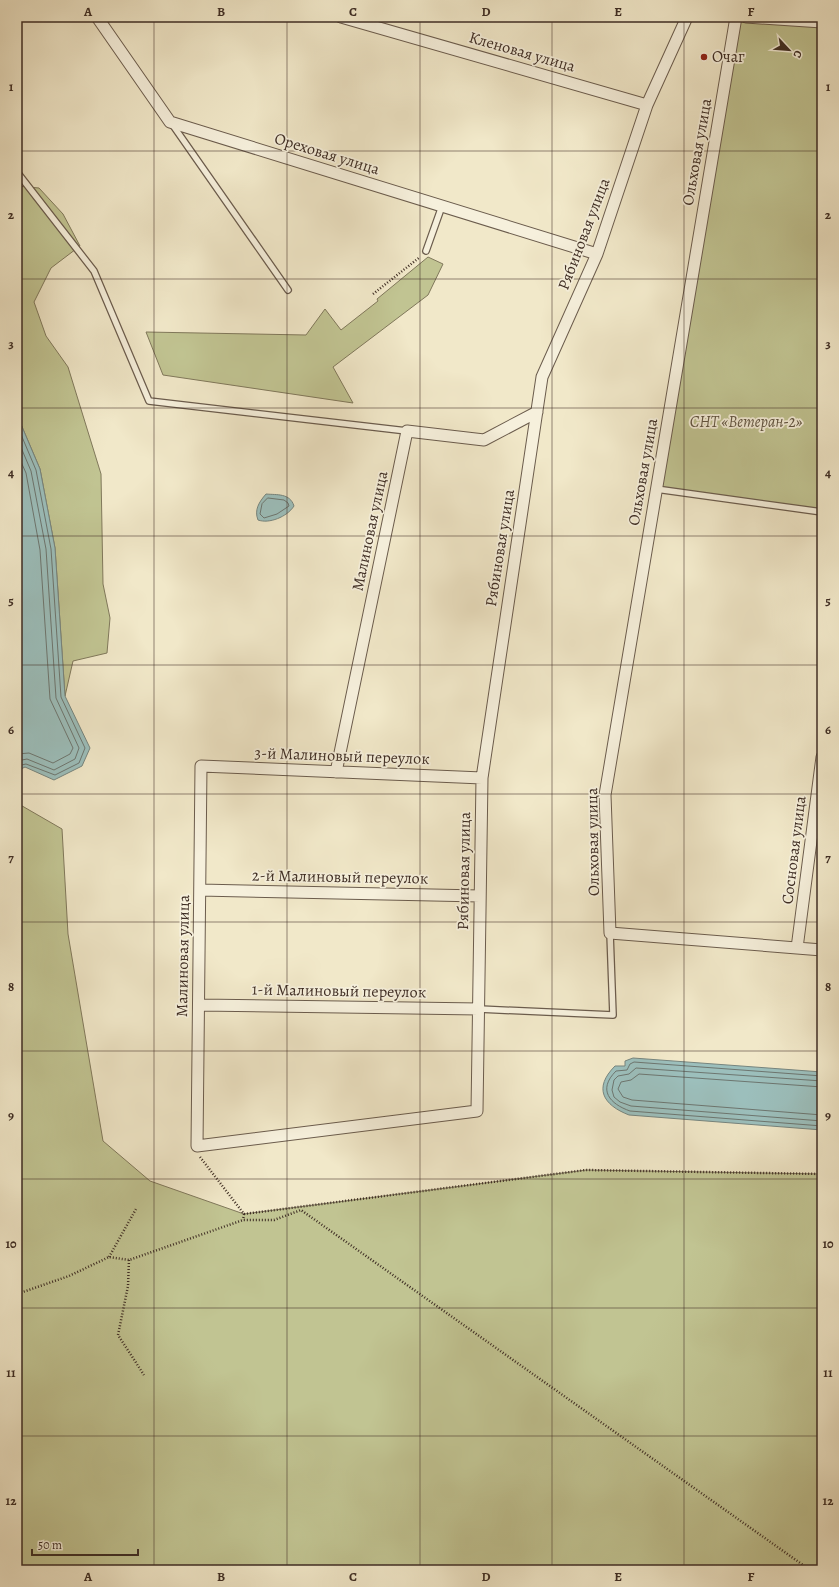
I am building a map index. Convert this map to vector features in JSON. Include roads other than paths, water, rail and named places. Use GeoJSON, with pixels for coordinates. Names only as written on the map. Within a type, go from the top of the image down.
{"type":"FeatureCollection","features":[{"type":"Feature","properties":{"kind":"street"},"geometry":{"type":"LineString","coordinates":[[97,17],[170,122]]}},
{"type":"Feature","properties":{"kind":"street","name":"Кленовая улица"},"geometry":{"type":"LineString","coordinates":[[341,17],[647,105]]}},
{"type":"Feature","properties":{"kind":"street","name":"Рябиновая улица"},"geometry":{"type":"LineString","coordinates":[[477,1111],[482,778],[542,377],[597,254],[647,105],[687,17]]}},
{"type":"Feature","properties":{"kind":"street","name":"Ольховая улица"},"geometry":{"type":"LineString","coordinates":[[610,933],[605,795],[736,17]]}},
{"type":"Feature","properties":{"kind":"street"},"geometry":{"type":"LineString","coordinates":[[746,17],[822,22]]}},
{"type":"Feature","properties":{"kind":"street","name":"Ореховая улица"},"geometry":{"type":"LineString","coordinates":[[170,122],[597,254]]}},
{"type":"Feature","properties":{"kind":"street"},"geometry":{"type":"LineString","coordinates":[[407,431],[484,440],[537,412]]}},
{"type":"Feature","properties":{"kind":"street","name":"Малиновая улица"},"geometry":{"type":"LineString","coordinates":[[336,772],[407,431]]}},
{"type":"Feature","properties":{"kind":"street","name":"Сосновая улица"},"geometry":{"type":"LineString","coordinates":[[797,948],[822,757]]}},
{"type":"Feature","properties":{"kind":"street","name":"Малиновая улица"},"geometry":{"type":"LineString","coordinates":[[201,766],[197,1150],[477,1111]]}},
{"type":"Feature","properties":{"kind":"street","name":"3-й Малиновый переулок"},"geometry":{"type":"LineString","coordinates":[[201,766],[482,778]]}},
{"type":"Feature","properties":{"kind":"street","name":"2-й Малиновый переулок"},"geometry":{"type":"LineString","coordinates":[[200,890],[480,896]]}},
{"type":"Feature","properties":{"kind":"street"},"geometry":{"type":"LineString","coordinates":[[610,933],[822,950]]}},
{"type":"Feature","properties":{"kind":"street","name":"1-й Малиновый переулок"},"geometry":{"type":"LineString","coordinates":[[199,1005],[478,1009]]}},
{"type":"Feature","properties":{"kind":"lane"},"geometry":{"type":"LineString","coordinates":[[170,122],[288,290]]}},
{"type":"Feature","properties":{"kind":"lane"},"geometry":{"type":"LineString","coordinates":[[17,172],[94,271],[149,401],[407,431]]}},
{"type":"Feature","properties":{"kind":"lane"},"geometry":{"type":"LineString","coordinates":[[426,251],[442,206]]}},
{"type":"Feature","properties":{"kind":"lane"},"geometry":{"type":"LineString","coordinates":[[656,489],[822,512]]}},
{"type":"Feature","properties":{"kind":"lane"},"geometry":{"type":"LineString","coordinates":[[478,1009],[613,1015],[610,933]]}},
{"type":"Feature","properties":{"kind":"water"},"geometry":{"type":"Polygon","coordinates":[[[17,415],[40,469],[55,548],[65,696],[90,748],[82,766],[54,780],[25,767],[17,771],[17,415]]]}},
{"type":"Feature","properties":{"kind":"water"},"geometry":{"type":"Polygon","coordinates":[[[266,494],[286,497],[294,506],[291,510],[278,519],[267,521],[258,520],[257,509],[261,500],[266,494]]]}},
{"type":"Feature","properties":{"kind":"water"},"geometry":{"type":"Polygon","coordinates":[[[633,1058],[822,1072],[822,1130],[629,1115],[620,1111],[607,1101],[603,1089],[604,1082],[608,1074],[615,1066],[625,1066],[625,1061],[633,1058]]]}},
{"type":"Feature","properties":{"kind":"place","name":"Очаг"},"geometry":{"type":"Point","coordinates":[704,57]}},
{"type":"Feature","properties":{"kind":"park label","name":"СНТ «Ветеран-2»"},"geometry":{"type":"Point","coordinates":[746,422]}}]}
